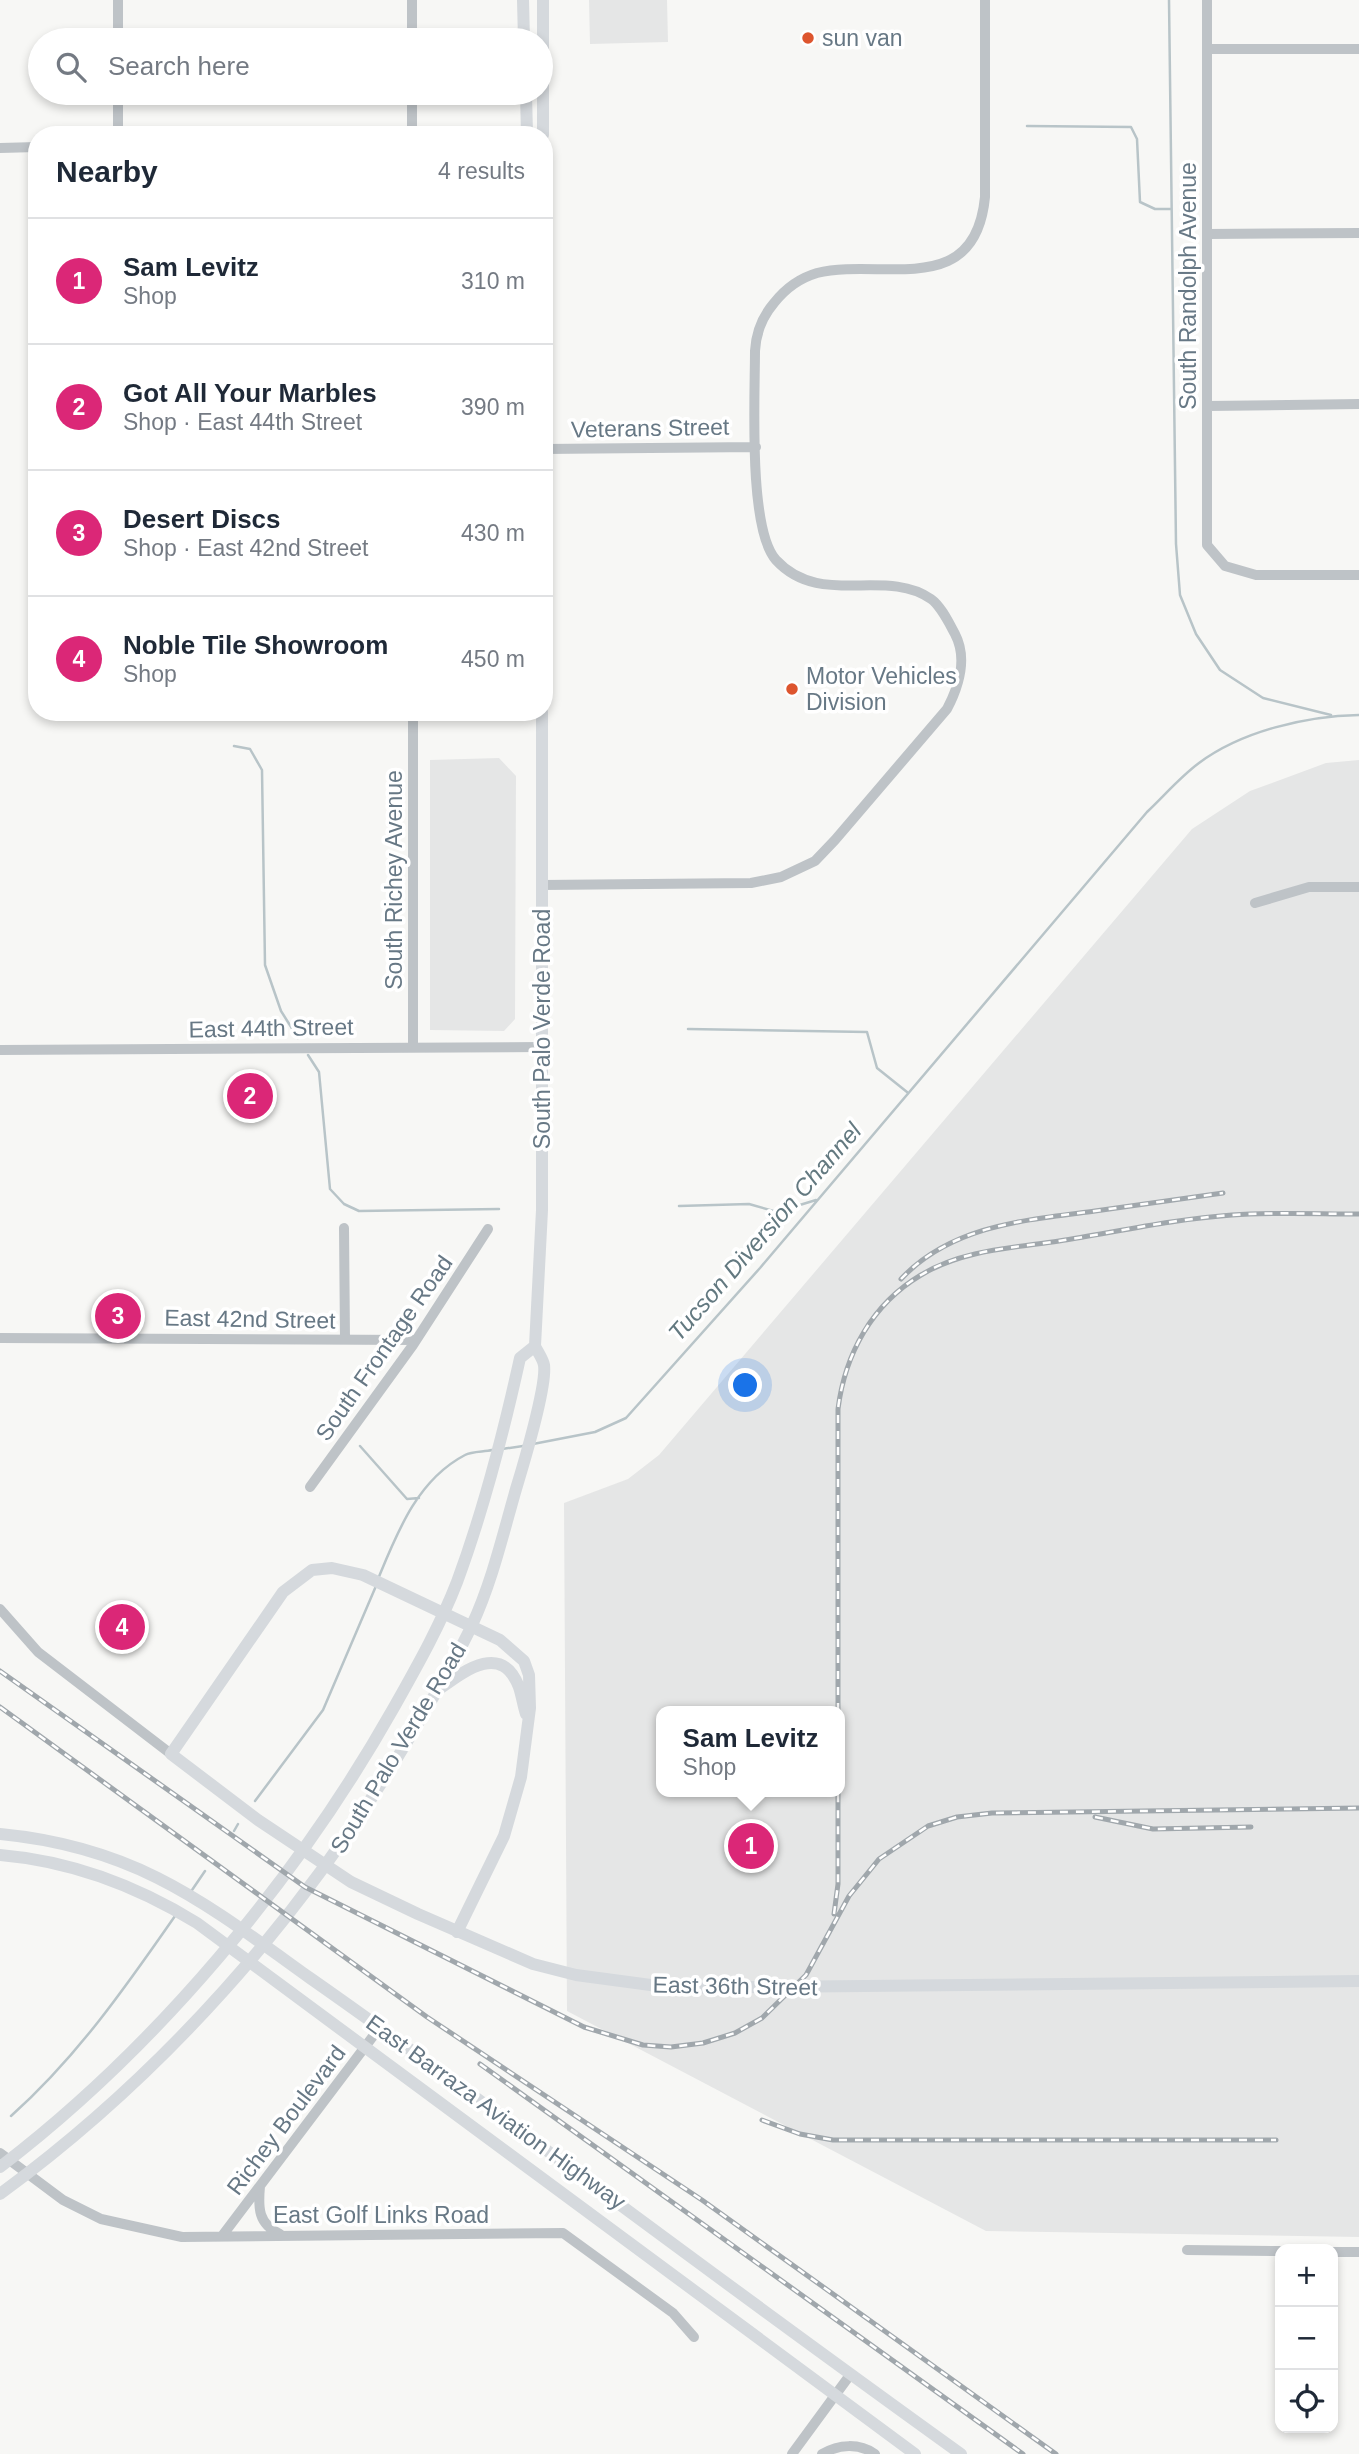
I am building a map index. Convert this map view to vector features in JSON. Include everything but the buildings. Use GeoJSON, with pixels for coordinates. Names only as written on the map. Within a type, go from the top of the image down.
{"type":"FeatureCollection","features":[{"type":"Feature","properties":{"kind":"main road"},"geometry":{"type":"LineString","coordinates":[[523,0],[524,28]]}},
{"type":"Feature","properties":{"kind":"main road"},"geometry":{"type":"LineString","coordinates":[[543,0],[543,28]]}},
{"type":"Feature","properties":{"kind":"main road"},"geometry":{"type":"LineString","coordinates":[[526,105],[527,126]]}},
{"type":"Feature","properties":{"kind":"main road"},"geometry":{"type":"LineString","coordinates":[[543,105],[543,126]]}},
{"type":"Feature","properties":{"kind":"main road","name":"South Palo Verde Road"},"geometry":{"type":"LineString","coordinates":[[0,2194],[28,2174],[154,2062],[242,1972],[337,1852],[436,1691],[471,1626],[485,1592],[521,1472],[544,1365],[535,1346],[541,1263],[542,721]]}},
{"type":"Feature","properties":{"kind":"main road","name":"South Palo Verde Road"},"geometry":{"type":"LineString","coordinates":[[3,2160],[128,2055],[218,1957],[315,1835],[368,1754],[444,1613],[490,1485],[520,1359],[535,1346]]}},
{"type":"Feature","properties":{"kind":"main road"},"geometry":{"type":"LineString","coordinates":[[171,1754],[290,1585],[312,1570],[331,1568],[363,1575],[500,1640],[524,1661],[531,1691],[521,1777],[510,1821],[457,1932]]}},
{"type":"Feature","properties":{"kind":"main road"},"geometry":{"type":"LineString","coordinates":[[436,1691],[477,1664],[492,1662],[509,1671],[519,1686],[528,1718]]}},
{"type":"Feature","properties":{"kind":"main road","name":"East 36th Street"},"geometry":{"type":"LineString","coordinates":[[171,1754],[258,1820],[351,1882],[533,1964],[576,1975],[673,1988],[1359,1981]]}},
{"type":"Feature","properties":{"kind":"main road","name":"East Barraza Aviation Highway"},"geometry":{"type":"LineString","coordinates":[[0,1834],[82,1848],[150,1873],[209,1905],[380,2027],[961,2454]]}},
{"type":"Feature","properties":{"kind":"main road"},"geometry":{"type":"LineString","coordinates":[[0,1841],[83,1852],[150,1873]]}},
{"type":"Feature","properties":{"kind":"main road","name":"East Barraza Aviation Highway"},"geometry":{"type":"LineString","coordinates":[[0,1855],[69,1866],[159,1901],[197,1923],[915,2454]]}},
{"type":"Feature","properties":{"kind":"street"},"geometry":{"type":"LineString","coordinates":[[118,0],[118,28]]}},
{"type":"Feature","properties":{"kind":"street"},"geometry":{"type":"LineString","coordinates":[[412,0],[412,28]]}},
{"type":"Feature","properties":{"kind":"street"},"geometry":{"type":"LineString","coordinates":[[542,885],[722,885],[761,881],[792,872],[815,861],[947,709],[960,685],[961,663],[957,639],[932,599],[900,587],[834,587],[799,578],[775,559],[762,537],[757,496],[755,341],[765,315],[779,297],[796,282],[817,273],[909,271],[936,266],[962,250],[977,230],[985,197],[985,0]]}},
{"type":"Feature","properties":{"kind":"street","name":"South Randolph Avenue"},"geometry":{"type":"LineString","coordinates":[[1207,0],[1207,545],[1225,566],[1256,575],[1359,575]]}},
{"type":"Feature","properties":{"kind":"street"},"geometry":{"type":"LineString","coordinates":[[1207,48],[1359,49]]}},
{"type":"Feature","properties":{"kind":"street"},"geometry":{"type":"LineString","coordinates":[[118,105],[118,126]]}},
{"type":"Feature","properties":{"kind":"street"},"geometry":{"type":"LineString","coordinates":[[412,105],[412,126]]}},
{"type":"Feature","properties":{"kind":"street"},"geometry":{"type":"LineString","coordinates":[[0,148],[28,147]]}},
{"type":"Feature","properties":{"kind":"street"},"geometry":{"type":"LineString","coordinates":[[1208,234],[1359,233]]}},
{"type":"Feature","properties":{"kind":"street"},"geometry":{"type":"LineString","coordinates":[[1208,406],[1359,404]]}},
{"type":"Feature","properties":{"kind":"street","name":"Veterans Street"},"geometry":{"type":"LineString","coordinates":[[553,449],[756,446]]}},
{"type":"Feature","properties":{"kind":"street","name":"South Richey Avenue"},"geometry":{"type":"LineString","coordinates":[[413,721],[414,1047]]}},
{"type":"Feature","properties":{"kind":"street"},"geometry":{"type":"LineString","coordinates":[[1255,903],[1309,887],[1359,887]]}},
{"type":"Feature","properties":{"kind":"street","name":"East 44th Street"},"geometry":{"type":"LineString","coordinates":[[0,1050],[543,1047]]}},
{"type":"Feature","properties":{"kind":"street"},"geometry":{"type":"LineString","coordinates":[[344,1228],[345,1339]]}},
{"type":"Feature","properties":{"kind":"street","name":"South Frontage Road"},"geometry":{"type":"LineString","coordinates":[[310,1487],[416,1340],[488,1229]]}},
{"type":"Feature","properties":{"kind":"street","name":"East 42nd Street"},"geometry":{"type":"LineString","coordinates":[[0,1338],[416,1340]]}},
{"type":"Feature","properties":{"kind":"street"},"geometry":{"type":"LineString","coordinates":[[0,1609],[38,1651],[171,1754]]}},
{"type":"Feature","properties":{"kind":"street","name":"Richey Boulevard"},"geometry":{"type":"LineString","coordinates":[[222,2236],[380,2027]]}},
{"type":"Feature","properties":{"kind":"street","name":"East Golf Links Road"},"geometry":{"type":"LineString","coordinates":[[3,2160],[28,2174],[63,2200],[101,2219],[142,2230],[182,2236],[563,2233],[673,2313],[694,2337]]}},
{"type":"Feature","properties":{"kind":"street"},"geometry":{"type":"LineString","coordinates":[[260,2186],[260,2217],[268,2229],[284,2235]]}},
{"type":"Feature","properties":{"kind":"street"},"geometry":{"type":"LineString","coordinates":[[1187,2250],[1275,2251]]}},
{"type":"Feature","properties":{"kind":"street"},"geometry":{"type":"LineString","coordinates":[[1338,2252],[1359,2252]]}},
{"type":"Feature","properties":{"kind":"street"},"geometry":{"type":"LineString","coordinates":[[792,2454],[850,2375]]}},
{"type":"Feature","properties":{"kind":"street"},"geometry":{"type":"LineString","coordinates":[[822,2454],[844,2446],[857,2446],[875,2454]]}},
{"type":"Feature","properties":{"kind":"shaded area"},"geometry":{"type":"Polygon","coordinates":[[[589,0],[667,0],[668,42],[590,44],[589,0]]]}},
{"type":"Feature","properties":{"kind":"shaded area"},"geometry":{"type":"Polygon","coordinates":[[[499,758],[516,776],[515,1019],[504,1031],[430,1030],[430,760],[499,758]]]}},
{"type":"Feature","properties":{"kind":"shaded area"},"geometry":{"type":"Polygon","coordinates":[[[1359,760],[1359,2237],[986,2231],[567,2011],[564,1503],[628,1479],[659,1455],[1192,829],[1250,791],[1326,763],[1359,760]]]}},
{"type":"Feature","properties":{"kind":"waterway"},"geometry":{"type":"LineString","coordinates":[[1169,0],[1176,544],[1180,595],[1196,634],[1220,670],[1263,698],[1331,715]]}},
{"type":"Feature","properties":{"kind":"waterway"},"geometry":{"type":"LineString","coordinates":[[1027,126],[1131,127],[1137,139],[1140,202],[1155,209],[1171,209]]}},
{"type":"Feature","properties":{"kind":"waterway","name":"Tucson Diversion Channel"},"geometry":{"type":"LineString","coordinates":[[533,1444],[595,1432],[626,1418],[760,1268],[1147,812],[1185,774],[1235,742],[1275,727],[1318,718],[1359,715]]}},
{"type":"Feature","properties":{"kind":"waterway"},"geometry":{"type":"LineString","coordinates":[[234,746],[250,749],[262,770],[265,965],[281,1011],[298,1038]]}},
{"type":"Feature","properties":{"kind":"waterway"},"geometry":{"type":"LineString","coordinates":[[688,1029],[867,1032],[877,1068],[907,1092]]}},
{"type":"Feature","properties":{"kind":"waterway"},"geometry":{"type":"LineString","coordinates":[[308,1055],[319,1072],[330,1189],[344,1204],[359,1211],[499,1209]]}},
{"type":"Feature","properties":{"kind":"waterway"},"geometry":{"type":"LineString","coordinates":[[679,1206],[749,1204],[777,1212],[816,1200]]}},
{"type":"Feature","properties":{"kind":"waterway"},"geometry":{"type":"LineString","coordinates":[[360,1446],[407,1499],[419,1498]]}},
{"type":"Feature","properties":{"kind":"waterway","name":"Tucson Diversion Channel"},"geometry":{"type":"LineString","coordinates":[[502,1449],[523,1446]]}},
{"type":"Feature","properties":{"kind":"waterway","name":"Tucson Diversion Channel"},"geometry":{"type":"LineString","coordinates":[[378,1579],[401,1526],[421,1493],[434,1478],[465,1455],[492,1450]]}},
{"type":"Feature","properties":{"kind":"waterway","name":"Tucson Diversion Channel"},"geometry":{"type":"LineString","coordinates":[[255,1801],[323,1710],[376,1586]]}},
{"type":"Feature","properties":{"kind":"waterway"},"geometry":{"type":"LineString","coordinates":[[234,1831],[238,1824]]}},
{"type":"Feature","properties":{"kind":"waterway","name":"Tucson Diversion Channel"},"geometry":{"type":"LineString","coordinates":[[190,1893],[205,1871]]}},
{"type":"Feature","properties":{"kind":"waterway","name":"Tucson Diversion Channel"},"geometry":{"type":"LineString","coordinates":[[11,2116],[35,2094],[78,2046],[118,1996],[175,1916]]}},
{"type":"Feature","properties":{"kind":"railway"},"geometry":{"type":"LineString","coordinates":[[901,1279],[921,1261],[943,1247],[991,1228],[1043,1218],[1223,1193]]}},
{"type":"Feature","properties":{"kind":"railway"},"geometry":{"type":"LineString","coordinates":[[838,1706],[838,1409],[854,1350],[888,1300],[921,1275],[937,1267],[988,1251],[1210,1217],[1359,1214]]}},
{"type":"Feature","properties":{"kind":"railway"},"geometry":{"type":"LineString","coordinates":[[0,1671],[305,1887],[584,2027],[643,2045],[671,2047],[703,2043],[735,2033],[762,2018],[806,1975],[849,1896],[879,1859],[928,1826],[957,1817],[992,1813],[1359,1808]]}},
{"type":"Feature","properties":{"kind":"railway"},"geometry":{"type":"LineString","coordinates":[[0,1707],[427,2017],[702,2200],[1056,2454]]}},
{"type":"Feature","properties":{"kind":"railway"},"geometry":{"type":"LineString","coordinates":[[834,1914],[838,1884],[838,1797]]}},
{"type":"Feature","properties":{"kind":"railway"},"geometry":{"type":"LineString","coordinates":[[1095,1817],[1153,1829],[1251,1827]]}},
{"type":"Feature","properties":{"kind":"railway"},"geometry":{"type":"LineString","coordinates":[[480,2064],[1023,2454]]}},
{"type":"Feature","properties":{"kind":"railway"},"geometry":{"type":"LineString","coordinates":[[762,2120],[800,2134],[833,2140],[1276,2140]]}},
{"type":"Feature","properties":{"kind":"place","name":"sun van"},"geometry":{"type":"Point","coordinates":[808,38]}},
{"type":"Feature","properties":{"kind":"place","name":"Motor Vehicles Division"},"geometry":{"type":"Point","coordinates":[792,689]}},
{"type":"Feature","properties":{"kind":"place","name":"Got All Your Marbles"},"geometry":{"type":"Point","coordinates":[250,1096]}},
{"type":"Feature","properties":{"kind":"place","name":"Desert Discs"},"geometry":{"type":"Point","coordinates":[118,1316]}},
{"type":"Feature","properties":{"kind":"place","name":"Noble Tile Showroom"},"geometry":{"type":"Point","coordinates":[122,1627]}},
{"type":"Feature","properties":{"kind":"place","name":"Sam Levitz"},"geometry":{"type":"Point","coordinates":[751,1846]}}]}
